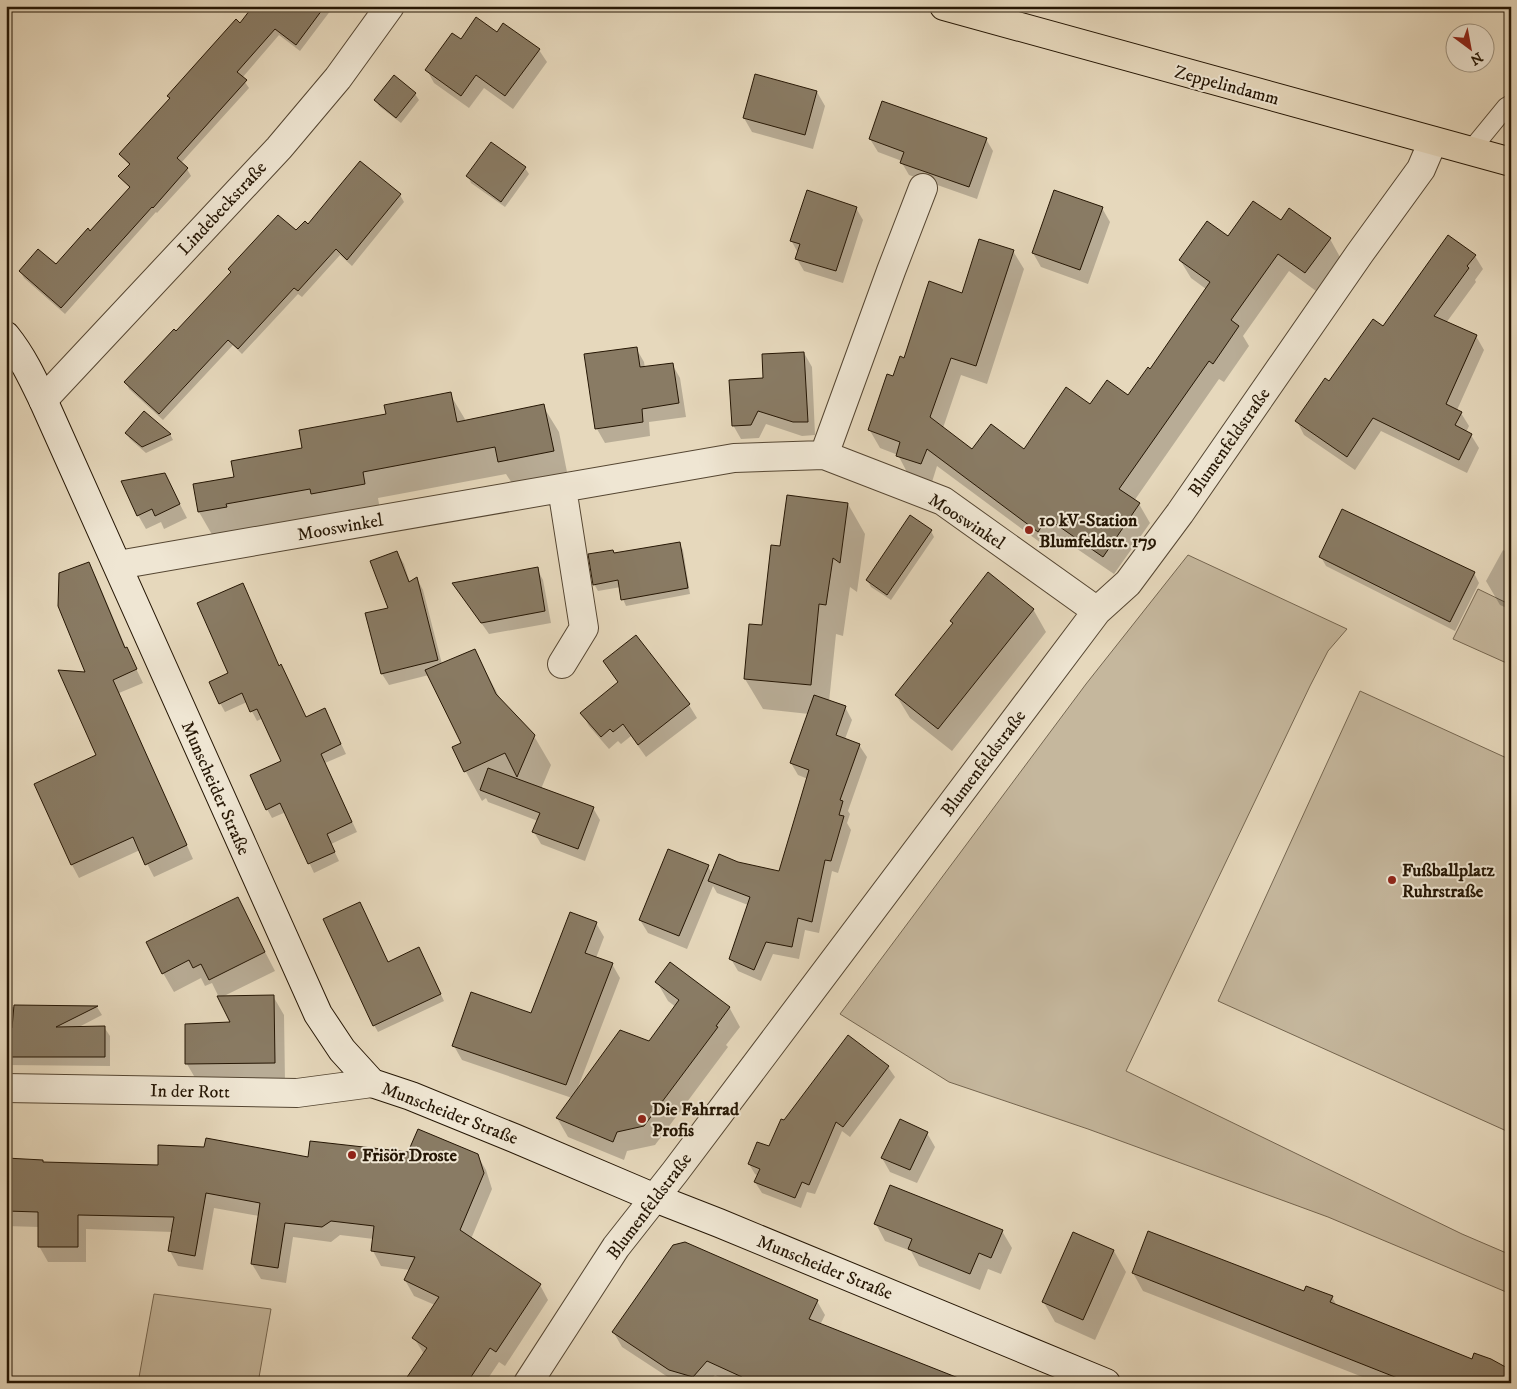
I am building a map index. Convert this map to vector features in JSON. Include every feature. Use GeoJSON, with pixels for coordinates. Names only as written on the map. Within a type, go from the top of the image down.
{"type":"FeatureCollection","features":[{"type":"Feature","properties":{"kind":"main road","name":"Zeppelindamm"},"geometry":{"type":"LineString","coordinates":[[944,6],[1511,162]]}},
{"type":"Feature","properties":{"kind":"street","name":"Lindebeckstraße"},"geometry":{"type":"LineString","coordinates":[[43,400],[279,148],[338,78],[390,6]]}},
{"type":"Feature","properties":{"kind":"street","name":"Blumenfeldstraße"},"geometry":{"type":"LineString","coordinates":[[528,1383],[616,1247],[655,1198],[1098,610],[1128,583],[1163,536],[1360,252],[1421,170],[1433,141]]}},
{"type":"Feature","properties":{"kind":"street"},"geometry":{"type":"LineString","coordinates":[[824,455],[922,188]]}},
{"type":"Feature","properties":{"kind":"street","name":"Munscheider Straße"},"geometry":{"type":"LineString","coordinates":[[6,336],[17,349],[28,368],[43,400],[318,1014],[342,1050],[372,1083],[411,1096],[514,1138],[655,1198],[737,1230],[1106,1383]]}},
{"type":"Feature","properties":{"kind":"street","name":"Mooswinkel"},"geometry":{"type":"LineString","coordinates":[[118,566],[734,458],[824,455],[943,501],[1098,610]]}},
{"type":"Feature","properties":{"kind":"street"},"geometry":{"type":"LineString","coordinates":[[562,488],[584,628],[562,664]]}},
{"type":"Feature","properties":{"kind":"street","name":"In der Rott"},"geometry":{"type":"LineString","coordinates":[[6,1088],[297,1093],[372,1083]]}},
{"type":"Feature","properties":{"kind":"lane"},"geometry":{"type":"LineString","coordinates":[[1470,151],[1506,107],[1511,104]]}},
{"type":"Feature","properties":{"kind":"shaded area"},"geometry":{"type":"Polygon","coordinates":[[[1188,555],[1347,629],[1328,651],[1310,686],[1126,1071],[1462,1234],[1511,1255],[1511,1294],[1328,1217],[1088,1129],[949,1082],[840,1014],[1086,684],[1188,555]]]}},
{"type":"Feature","properties":{"kind":"shaded area"},"geometry":{"type":"Polygon","coordinates":[[[1478,589],[1511,605],[1511,665],[1453,639],[1478,589]]]}},
{"type":"Feature","properties":{"kind":"shaded area","name":"Fußballplatz Ruhrstraße"},"geometry":{"type":"Polygon","coordinates":[[[1360,691],[1511,760],[1511,1133],[1218,1001],[1360,691]]]}},
{"type":"Feature","properties":{"kind":"shaded area"},"geometry":{"type":"Polygon","coordinates":[[[154,1294],[271,1309],[258,1383],[138,1383],[154,1294]]]}},
{"type":"Feature","properties":{"kind":"building"},"geometry":{"type":"Polygon","coordinates":[[[245,6],[325,6],[296,45],[275,29],[237,72],[247,80],[177,158],[188,168],[61,308],[19,271],[38,249],[56,264],[88,228],[90,231],[130,187],[118,176],[130,164],[119,154],[170,98],[167,96],[236,19],[240,23],[250,10],[245,6]]]}},
{"type":"Feature","properties":{"kind":"building"},"geometry":{"type":"Polygon","coordinates":[[[476,17],[497,32],[503,23],[540,49],[505,96],[476,75],[461,96],[425,70],[452,33],[461,39],[476,17]]]}},
{"type":"Feature","properties":{"kind":"building"},"geometry":{"type":"Polygon","coordinates":[[[755,74],[817,91],[805,135],[743,118],[755,74]]]}},
{"type":"Feature","properties":{"kind":"building"},"geometry":{"type":"Polygon","coordinates":[[[394,75],[416,93],[396,118],[374,100],[394,75]]]}},
{"type":"Feature","properties":{"kind":"building"},"geometry":{"type":"Polygon","coordinates":[[[882,101],[987,138],[969,187],[900,163],[904,152],[869,139],[882,101]]]}},
{"type":"Feature","properties":{"kind":"building"},"geometry":{"type":"Polygon","coordinates":[[[491,142],[526,167],[501,202],[466,176],[491,142]]]}},
{"type":"Feature","properties":{"kind":"building"},"geometry":{"type":"Polygon","coordinates":[[[360,161],[401,194],[347,260],[336,249],[298,291],[294,288],[238,349],[228,340],[159,414],[124,382],[174,329],[176,331],[231,272],[228,269],[278,215],[296,230],[305,221],[308,224],[360,161]]]}},
{"type":"Feature","properties":{"kind":"building"},"geometry":{"type":"Polygon","coordinates":[[[807,190],[857,207],[836,271],[795,259],[800,244],[790,241],[807,190]]]}},
{"type":"Feature","properties":{"kind":"building"},"geometry":{"type":"Polygon","coordinates":[[[1054,190],[1103,207],[1080,270],[1032,253],[1054,190]]]}},
{"type":"Feature","properties":{"kind":"building"},"geometry":{"type":"Polygon","coordinates":[[[1253,201],[1281,220],[1289,208],[1331,238],[1305,273],[1278,254],[1231,320],[1239,326],[1213,364],[1209,361],[1119,489],[1140,503],[1103,557],[1047,518],[1038,532],[927,449],[921,464],[896,456],[900,442],[868,430],[887,374],[893,376],[900,356],[904,358],[929,281],[962,293],[979,239],[1014,250],[976,366],[951,358],[930,417],[972,449],[991,424],[1024,449],[1066,387],[1090,404],[1107,380],[1128,395],[1148,367],[1150,369],[1210,282],[1179,260],[1207,221],[1228,236],[1253,201]]]}},
{"type":"Feature","properties":{"kind":"building"},"geometry":{"type":"Polygon","coordinates":[[[1448,235],[1476,255],[1467,266],[1469,268],[1434,316],[1477,335],[1446,404],[1462,412],[1455,425],[1472,434],[1459,460],[1373,418],[1347,457],[1295,421],[1325,378],[1329,381],[1373,319],[1383,326],[1448,235]]]}},
{"type":"Feature","properties":{"kind":"building"},"geometry":{"type":"Polygon","coordinates":[[[637,347],[640,367],[673,363],[679,403],[642,409],[643,422],[595,429],[584,354],[637,347]]]}},
{"type":"Feature","properties":{"kind":"building"},"geometry":{"type":"Polygon","coordinates":[[[804,352],[808,422],[793,422],[758,411],[751,425],[732,426],[729,380],[763,378],[762,354],[804,352]]]}},
{"type":"Feature","properties":{"kind":"building"},"geometry":{"type":"Polygon","coordinates":[[[451,392],[457,422],[544,404],[554,451],[498,462],[495,447],[363,472],[365,484],[311,494],[310,489],[226,504],[227,507],[198,512],[193,484],[234,477],[231,461],[302,448],[299,430],[386,414],[384,405],[451,392]]]}},
{"type":"Feature","properties":{"kind":"building"},"geometry":{"type":"Polygon","coordinates":[[[144,411],[171,434],[142,447],[125,433],[144,411]]]}},
{"type":"Feature","properties":{"kind":"building"},"geometry":{"type":"Polygon","coordinates":[[[165,473],[180,504],[155,516],[152,509],[137,516],[121,481],[165,473]]]}},
{"type":"Feature","properties":{"kind":"building"},"geometry":{"type":"Polygon","coordinates":[[[787,495],[848,503],[840,563],[833,558],[826,605],[819,604],[811,685],[744,679],[749,624],[762,625],[771,545],[780,546],[787,495]]]}},
{"type":"Feature","properties":{"kind":"building"},"geometry":{"type":"Polygon","coordinates":[[[1342,509],[1475,572],[1450,622],[1319,557],[1342,509]]]}},
{"type":"Feature","properties":{"kind":"building"},"geometry":{"type":"Polygon","coordinates":[[[910,515],[932,530],[887,595],[866,580],[910,515]]]}},
{"type":"Feature","properties":{"kind":"building"},"geometry":{"type":"Polygon","coordinates":[[[680,542],[688,588],[621,600],[618,580],[593,585],[588,554],[613,550],[614,553],[680,542]]]}},
{"type":"Feature","properties":{"kind":"building"},"geometry":{"type":"Polygon","coordinates":[[[397,551],[409,582],[417,577],[438,660],[381,674],[365,613],[388,608],[370,561],[397,551]]]}},
{"type":"Feature","properties":{"kind":"building"},"geometry":{"type":"Polygon","coordinates":[[[89,562],[125,648],[127,647],[137,669],[113,680],[187,845],[145,865],[133,837],[71,865],[34,784],[96,755],[58,670],[85,672],[58,606],[59,573],[89,562]]]}},
{"type":"Feature","properties":{"kind":"building"},"geometry":{"type":"Polygon","coordinates":[[[538,567],[545,611],[481,623],[452,583],[538,567]]]}},
{"type":"Feature","properties":{"kind":"building"},"geometry":{"type":"Polygon","coordinates":[[[988,572],[1034,609],[938,729],[895,695],[953,623],[950,621],[988,572]]]}},
{"type":"Feature","properties":{"kind":"building"},"geometry":{"type":"Polygon","coordinates":[[[243,583],[279,666],[281,664],[306,717],[325,708],[341,744],[321,754],[352,822],[327,834],[335,852],[308,864],[280,803],[266,810],[250,775],[281,761],[257,709],[250,712],[242,693],[219,704],[209,682],[228,673],[197,603],[243,583]]]}},
{"type":"Feature","properties":{"kind":"building"},"geometry":{"type":"Polygon","coordinates":[[[636,635],[690,704],[638,745],[623,724],[613,732],[610,729],[601,737],[580,713],[618,682],[603,661],[636,635]]]}},
{"type":"Feature","properties":{"kind":"building"},"geometry":{"type":"Polygon","coordinates":[[[475,649],[496,694],[535,735],[517,777],[505,753],[464,772],[452,747],[461,743],[425,670],[475,649]]]}},
{"type":"Feature","properties":{"kind":"building"},"geometry":{"type":"Polygon","coordinates":[[[814,695],[846,706],[836,735],[860,744],[840,800],[843,801],[839,815],[844,816],[831,861],[825,860],[812,922],[798,918],[792,947],[766,942],[754,970],[729,959],[750,897],[708,881],[719,854],[738,862],[779,871],[809,770],[790,763],[814,695]]]}},
{"type":"Feature","properties":{"kind":"building"},"geometry":{"type":"Polygon","coordinates":[[[488,768],[594,807],[578,849],[532,832],[540,813],[480,790],[488,768]]]}},
{"type":"Feature","properties":{"kind":"building"},"geometry":{"type":"Polygon","coordinates":[[[668,849],[709,865],[679,936],[639,920],[668,849]]]}},
{"type":"Feature","properties":{"kind":"building"},"geometry":{"type":"Polygon","coordinates":[[[238,897],[265,952],[209,980],[201,964],[193,968],[189,960],[162,974],[146,942],[238,897]]]}},
{"type":"Feature","properties":{"kind":"building"},"geometry":{"type":"Polygon","coordinates":[[[360,902],[388,962],[419,947],[441,994],[373,1026],[323,919],[360,902]]]}},
{"type":"Feature","properties":{"kind":"building"},"geometry":{"type":"Polygon","coordinates":[[[570,912],[597,922],[585,953],[613,963],[566,1085],[452,1046],[471,992],[531,1013],[570,912]]]}},
{"type":"Feature","properties":{"kind":"building"},"geometry":{"type":"Polygon","coordinates":[[[670,962],[730,1007],[716,1026],[718,1027],[644,1126],[617,1132],[613,1142],[556,1118],[620,1030],[649,1041],[679,1000],[655,982],[670,962]]]}},
{"type":"Feature","properties":{"kind":"building"},"geometry":{"type":"Polygon","coordinates":[[[274,995],[275,1063],[185,1064],[185,1024],[230,1022],[217,996],[274,995]]]}},
{"type":"Feature","properties":{"kind":"building"},"geometry":{"type":"Polygon","coordinates":[[[14,1005],[98,1006],[56,1027],[105,1026],[105,1057],[9,1057],[6,1054],[6,1028],[12,1028],[14,1005]]]}},
{"type":"Feature","properties":{"kind":"building"},"geometry":{"type":"Polygon","coordinates":[[[848,1035],[889,1066],[843,1127],[836,1122],[809,1185],[802,1182],[795,1198],[754,1182],[760,1169],[748,1164],[757,1142],[769,1146],[781,1119],[784,1120],[848,1035]]]}},
{"type":"Feature","properties":{"kind":"building"},"geometry":{"type":"Polygon","coordinates":[[[900,1119],[928,1132],[910,1170],[881,1158],[900,1119]]]}},
{"type":"Feature","properties":{"kind":"building"},"geometry":{"type":"Polygon","coordinates":[[[418,1129],[478,1154],[484,1173],[460,1230],[541,1284],[496,1352],[490,1348],[467,1383],[403,1383],[427,1348],[412,1338],[439,1297],[404,1280],[415,1257],[371,1251],[374,1226],[331,1221],[322,1227],[285,1223],[278,1268],[251,1264],[260,1203],[206,1193],[195,1256],[168,1251],[174,1217],[78,1215],[78,1247],[38,1247],[38,1212],[6,1211],[6,1158],[43,1160],[43,1162],[158,1165],[158,1145],[204,1147],[206,1138],[308,1157],[310,1141],[408,1152],[418,1129]]]}},
{"type":"Feature","properties":{"kind":"building"},"geometry":{"type":"Polygon","coordinates":[[[890,1185],[1003,1230],[991,1258],[979,1253],[970,1274],[908,1249],[912,1239],[874,1224],[890,1185]]]}},
{"type":"Feature","properties":{"kind":"building"},"geometry":{"type":"Polygon","coordinates":[[[1148,1231],[1304,1291],[1306,1286],[1333,1296],[1330,1302],[1472,1359],[1474,1353],[1491,1359],[1511,1370],[1511,1383],[1410,1383],[1132,1273],[1148,1231]]]}},
{"type":"Feature","properties":{"kind":"building"},"geometry":{"type":"Polygon","coordinates":[[[1073,1232],[1114,1250],[1083,1320],[1042,1302],[1073,1232]]]}},
{"type":"Feature","properties":{"kind":"building"},"geometry":{"type":"Polygon","coordinates":[[[685,1242],[818,1300],[809,1319],[966,1381],[965,1383],[746,1383],[742,1377],[707,1361],[693,1377],[669,1370],[612,1332],[673,1245],[685,1242]]]}},
{"type":"Feature","properties":{"kind":"place","name":"10 kV-Station Blumfeldstr. 179"},"geometry":{"type":"Point","coordinates":[1029,530]}},
{"type":"Feature","properties":{"kind":"place","name":"Fußballplatz Ruhrstraße"},"geometry":{"type":"Point","coordinates":[1392,880]}},
{"type":"Feature","properties":{"kind":"place","name":"Die Fahrrad Profis"},"geometry":{"type":"Point","coordinates":[642,1119]}},
{"type":"Feature","properties":{"kind":"place","name":"Frisör Droste"},"geometry":{"type":"Point","coordinates":[352,1155]}}]}
